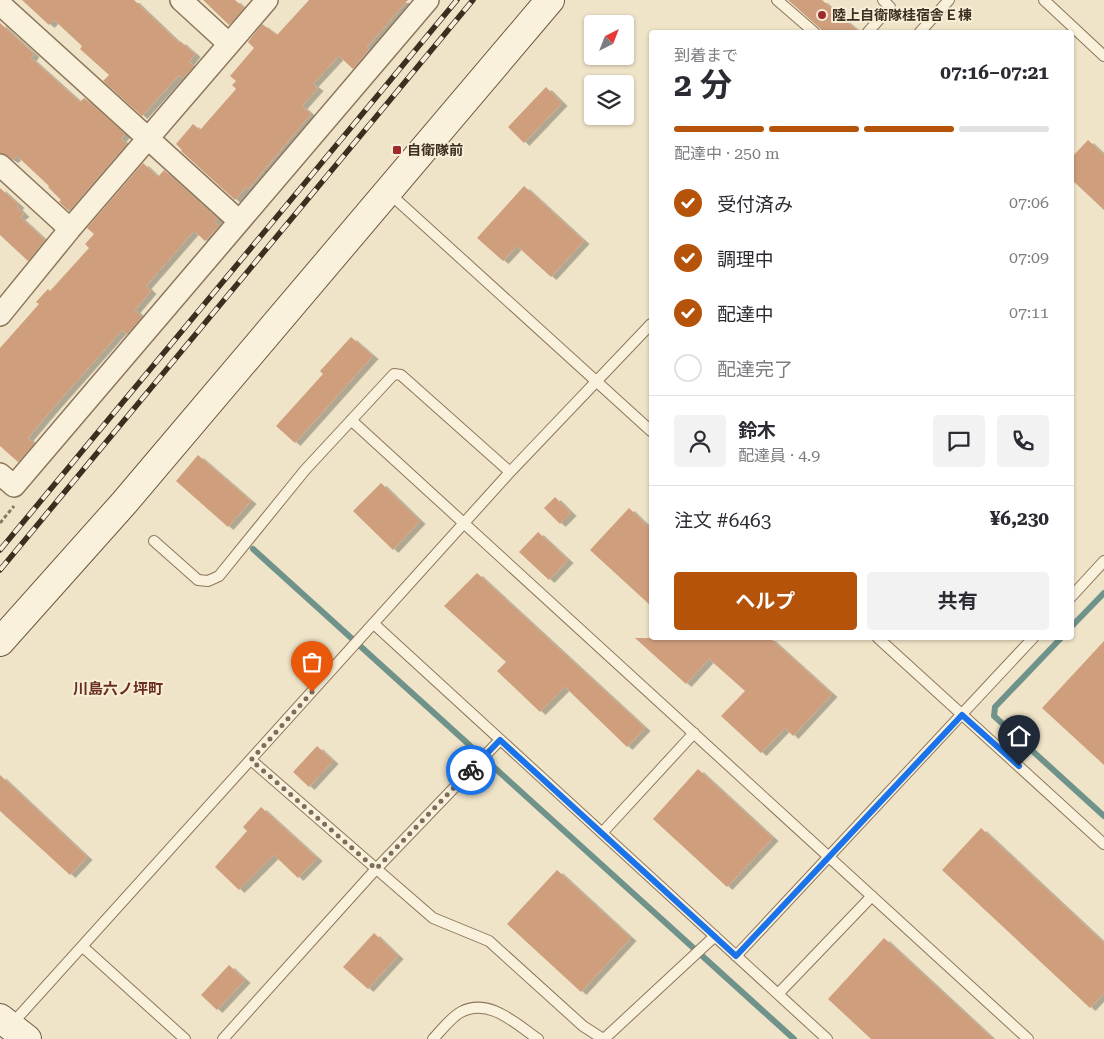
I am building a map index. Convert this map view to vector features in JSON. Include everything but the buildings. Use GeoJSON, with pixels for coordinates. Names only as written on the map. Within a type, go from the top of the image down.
{"type":"FeatureCollection","features":[{"type":"Feature","properties":{"kind":"street"},"geometry":{"type":"LineString","coordinates":[[181,0],[229,44]]}},
{"type":"Feature","properties":{"kind":"street"},"geometry":{"type":"LineString","coordinates":[[0,315],[70,229],[267,0]]}},
{"type":"Feature","properties":{"kind":"street"},"geometry":{"type":"LineString","coordinates":[[0,474],[14,486],[428,0]]}},
{"type":"Feature","properties":{"kind":"street"},"geometry":{"type":"LineString","coordinates":[[0,642],[124,503],[387,190],[550,0]]}},
{"type":"Feature","properties":{"kind":"street"},"geometry":{"type":"LineString","coordinates":[[0,4],[150,138],[239,221]]}},
{"type":"Feature","properties":{"kind":"street"},"geometry":{"type":"LineString","coordinates":[[0,165],[70,229]]}},
{"type":"Feature","properties":{"kind":"lane"},"geometry":{"type":"LineString","coordinates":[[777,0],[812,30]]}},
{"type":"Feature","properties":{"kind":"lane"},"geometry":{"type":"LineString","coordinates":[[870,30],[890,7],[883,0]]}},
{"type":"Feature","properties":{"kind":"lane"},"geometry":{"type":"LineString","coordinates":[[922,30],[950,0]]}},
{"type":"Feature","properties":{"kind":"lane"},"geometry":{"type":"LineString","coordinates":[[1044,0],[1104,56]]}},
{"type":"Feature","properties":{"kind":"lane"},"geometry":{"type":"LineString","coordinates":[[387,190],[649,428]]}},
{"type":"Feature","properties":{"kind":"lane"},"geometry":{"type":"LineString","coordinates":[[12,1028],[510,472],[598,382],[649,326]]}},
{"type":"Feature","properties":{"kind":"lane"},"geometry":{"type":"LineString","coordinates":[[154,541],[198,580],[208,581],[219,576],[305,470],[394,374],[401,375],[510,472]]}},
{"type":"Feature","properties":{"kind":"lane"},"geometry":{"type":"LineString","coordinates":[[351,420],[1028,1039]]}},
{"type":"Feature","properties":{"kind":"lane"},"geometry":{"type":"LineString","coordinates":[[1074,593],[1104,561]]}},
{"type":"Feature","properties":{"kind":"lane"},"geometry":{"type":"LineString","coordinates":[[374,624],[827,1039]]}},
{"type":"Feature","properties":{"kind":"lane"},"geometry":{"type":"LineString","coordinates":[[880,640],[1104,844]]}},
{"type":"Feature","properties":{"kind":"lane"},"geometry":{"type":"LineString","coordinates":[[736,956],[1032,640]]}},
{"type":"Feature","properties":{"kind":"lane"},"geometry":{"type":"LineString","coordinates":[[602,833],[694,733]]}},
{"type":"Feature","properties":{"kind":"lane"},"geometry":{"type":"LineString","coordinates":[[223,1039],[376,869],[500,740]]}},
{"type":"Feature","properties":{"kind":"lane"},"geometry":{"type":"LineString","coordinates":[[251,760],[433,918],[489,941],[583,1026],[604,1039],[715,936]]}},
{"type":"Feature","properties":{"kind":"lane"},"geometry":{"type":"LineString","coordinates":[[778,994],[872,896]]}},
{"type":"Feature","properties":{"kind":"lane"},"geometry":{"type":"LineString","coordinates":[[83,947],[185,1039]]}},
{"type":"Feature","properties":{"kind":"lane"},"geometry":{"type":"LineString","coordinates":[[433,1039],[460,1012],[478,1006],[501,1013],[538,1039]]}},
{"type":"Feature","properties":{"kind":"waterway"},"geometry":{"type":"LineString","coordinates":[[253,549],[794,1039]]}},
{"type":"Feature","properties":{"kind":"waterway"},"geometry":{"type":"LineString","coordinates":[[1074,624],[1104,593]]}},
{"type":"Feature","properties":{"kind":"waterway"},"geometry":{"type":"LineString","coordinates":[[1059,640],[995,707],[994,716],[1104,816]]}},
{"type":"Feature","properties":{"kind":"railway"},"geometry":{"type":"LineString","coordinates":[[0,550],[457,0]]}},
{"type":"Feature","properties":{"kind":"railway"},"geometry":{"type":"LineString","coordinates":[[0,570],[473,0]]}},
{"type":"Feature","properties":{"kind":"way so far"},"geometry":{"type":"LineString","coordinates":[[312,692],[251,760],[376,869],[471,770]]}},
{"type":"Feature","properties":{"kind":"place","name":"陸上自衛隊桂宿舎Ｅ棟"},"geometry":{"type":"Point","coordinates":[822,15]}},
{"type":"Feature","properties":{"kind":"place","name":"自衛隊前"},"geometry":{"type":"Point","coordinates":[397,150]}},
{"type":"Feature","properties":{"kind":"district","name":"川島六ノ坪町"},"geometry":{"type":"Point","coordinates":[118,689]}},
{"type":"Feature","properties":{"kind":"route"},"geometry":{"type":"LineString","coordinates":[[471,770],[500,740],[736,956],[962,715],[1019,766]]}}]}
